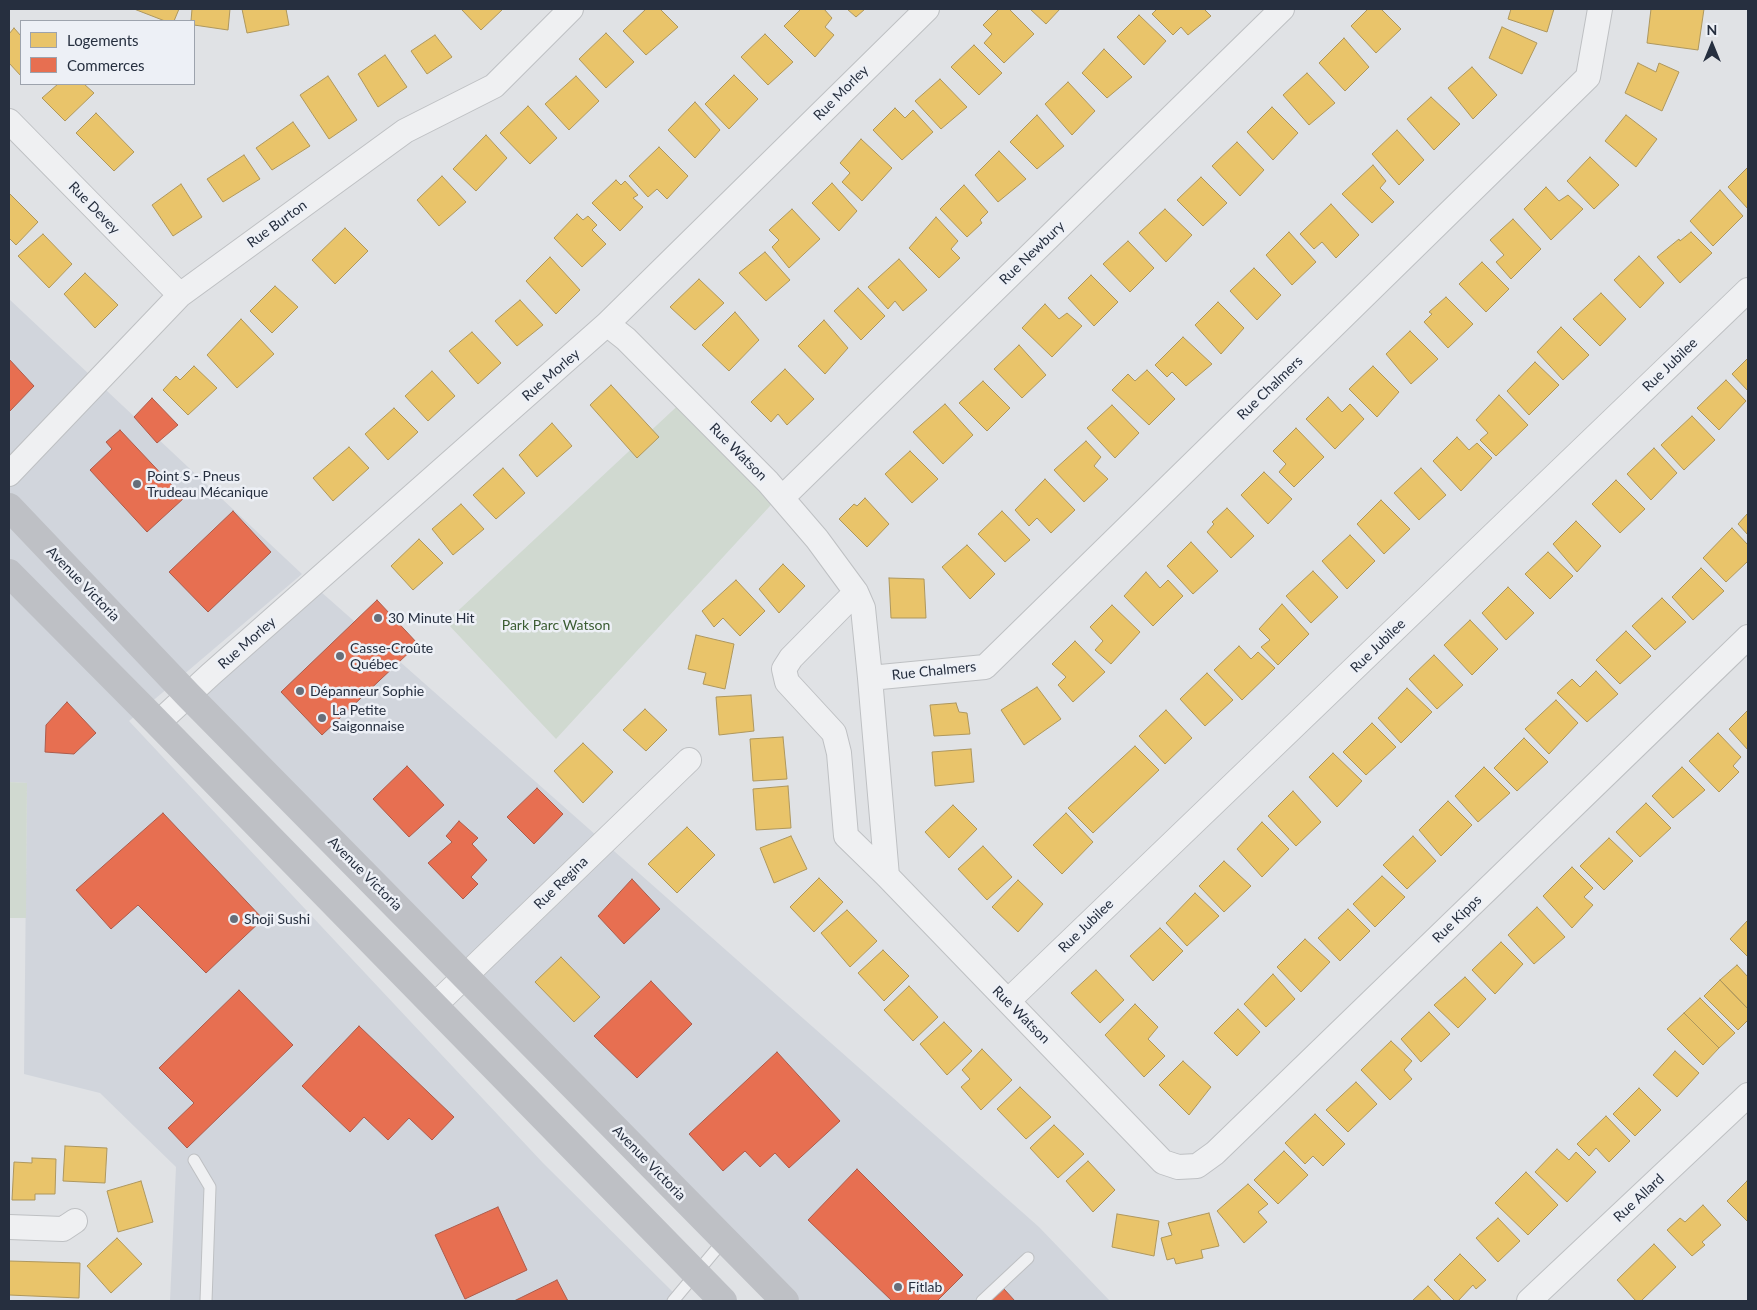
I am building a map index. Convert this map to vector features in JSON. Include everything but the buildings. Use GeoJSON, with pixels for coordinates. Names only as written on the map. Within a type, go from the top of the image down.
{"type":"FeatureCollection","features":[{"type":"Feature","properties":{"kind":"main road","name":"Avenue Victoria"},"geometry":{"type":"LineString","coordinates":[[9,507],[188,695],[785,1301]]}},
{"type":"Feature","properties":{"kind":"main road"},"geometry":{"type":"LineString","coordinates":[[9,573],[723,1301]]}},
{"type":"Feature","properties":{"kind":"street","name":"Rue Burton"},"geometry":{"type":"LineString","coordinates":[[9,474],[180,295],[405,131],[494,86],[572,9]]}},
{"type":"Feature","properties":{"kind":"street","name":"Rue Morley"},"geometry":{"type":"LineString","coordinates":[[158,723],[608,324],[927,9]]}},
{"type":"Feature","properties":{"kind":"street","name":"Rue Newbury"},"geometry":{"type":"LineString","coordinates":[[782,498],[1282,9]]}},
{"type":"Feature","properties":{"kind":"street","name":"Rue Chalmers"},"geometry":{"type":"LineString","coordinates":[[870,678],[985,666],[1588,77],[1600,9]]}},
{"type":"Feature","properties":{"kind":"street","name":"Rue Devey"},"geometry":{"type":"LineString","coordinates":[[9,121],[180,295]]}},
{"type":"Feature","properties":{"kind":"street","name":"Rue Jubilee"},"geometry":{"type":"LineString","coordinates":[[1008,1001],[1748,290]]}},
{"type":"Feature","properties":{"kind":"street","name":"Rue Watson"},"geometry":{"type":"LineString","coordinates":[[608,324],[626,339],[782,498],[817,539],[856,592],[863,608],[887,876]]}},
{"type":"Feature","properties":{"kind":"street","name":"Rue Watson"},"geometry":{"type":"LineString","coordinates":[[856,592],[791,658],[784,669],[786,682],[834,733],[839,753],[846,836],[1156,1154]]}},
{"type":"Feature","properties":{"kind":"street","name":"Rue Kipps"},"geometry":{"type":"LineString","coordinates":[[1156,1154],[1163,1162],[1178,1167],[1197,1166],[1215,1153],[1748,637]]}},
{"type":"Feature","properties":{"kind":"street","name":"Rue Regina"},"geometry":{"type":"LineString","coordinates":[[434,1006],[689,760]]}},
{"type":"Feature","properties":{"kind":"street","name":"Rue Allard"},"geometry":{"type":"LineString","coordinates":[[1529,1301],[1748,1095]]}},
{"type":"Feature","properties":{"kind":"street"},"geometry":{"type":"LineString","coordinates":[[9,1227],[63,1230],[75,1221]]}},
{"type":"Feature","properties":{"kind":"lane"},"geometry":{"type":"LineString","coordinates":[[194,1160],[210,1187],[206,1301]]}},
{"type":"Feature","properties":{"kind":"lane"},"geometry":{"type":"LineString","coordinates":[[673,1301],[724,1240]]}},
{"type":"Feature","properties":{"kind":"lane"},"geometry":{"type":"LineString","coordinates":[[982,1301],[1028,1258]]}},
{"type":"Feature","properties":{"kind":"shaded area"},"geometry":{"type":"Polygon","coordinates":[[[9,299],[302,574],[129,721],[543,1163],[682,1301],[170,1301],[176,1167],[100,1093],[24,1074],[27,783],[9,782],[9,299]]]}},
{"type":"Feature","properties":{"kind":"shaded area"},"geometry":{"type":"Polygon","coordinates":[[[320,591],[1039,1227],[1110,1301],[800,1301],[204,693],[320,591]]]}},
{"type":"Feature","properties":{"kind":"green space","name":"Park Parc Watson"},"geometry":{"type":"Polygon","coordinates":[[[687,397],[781,494],[556,739],[446,622],[687,397]]]}},
{"type":"Feature","properties":{"kind":"green space"},"geometry":{"type":"Polygon","coordinates":[[[9,782],[27,783],[26,918],[9,918],[9,782]]]}},
{"type":"Feature","properties":{"kind":"place","name":"Point S - Pneus Trudeau Mécanique"},"geometry":{"type":"Point","coordinates":[137,484]}},
{"type":"Feature","properties":{"kind":"place","name":"30 Minute Hit"},"geometry":{"type":"Point","coordinates":[378,618]}},
{"type":"Feature","properties":{"kind":"place","name":"Casse-Croûte Québec"},"geometry":{"type":"Point","coordinates":[340,656]}},
{"type":"Feature","properties":{"kind":"place","name":"Dépanneur Sophie"},"geometry":{"type":"Point","coordinates":[300,691]}},
{"type":"Feature","properties":{"kind":"place","name":"La Petite Saigonnaise"},"geometry":{"type":"Point","coordinates":[322,718]}},
{"type":"Feature","properties":{"kind":"place","name":"Shoji Sushi"},"geometry":{"type":"Point","coordinates":[234,919]}},
{"type":"Feature","properties":{"kind":"place","name":"Fitlab"},"geometry":{"type":"Point","coordinates":[898,1287]}}]}
